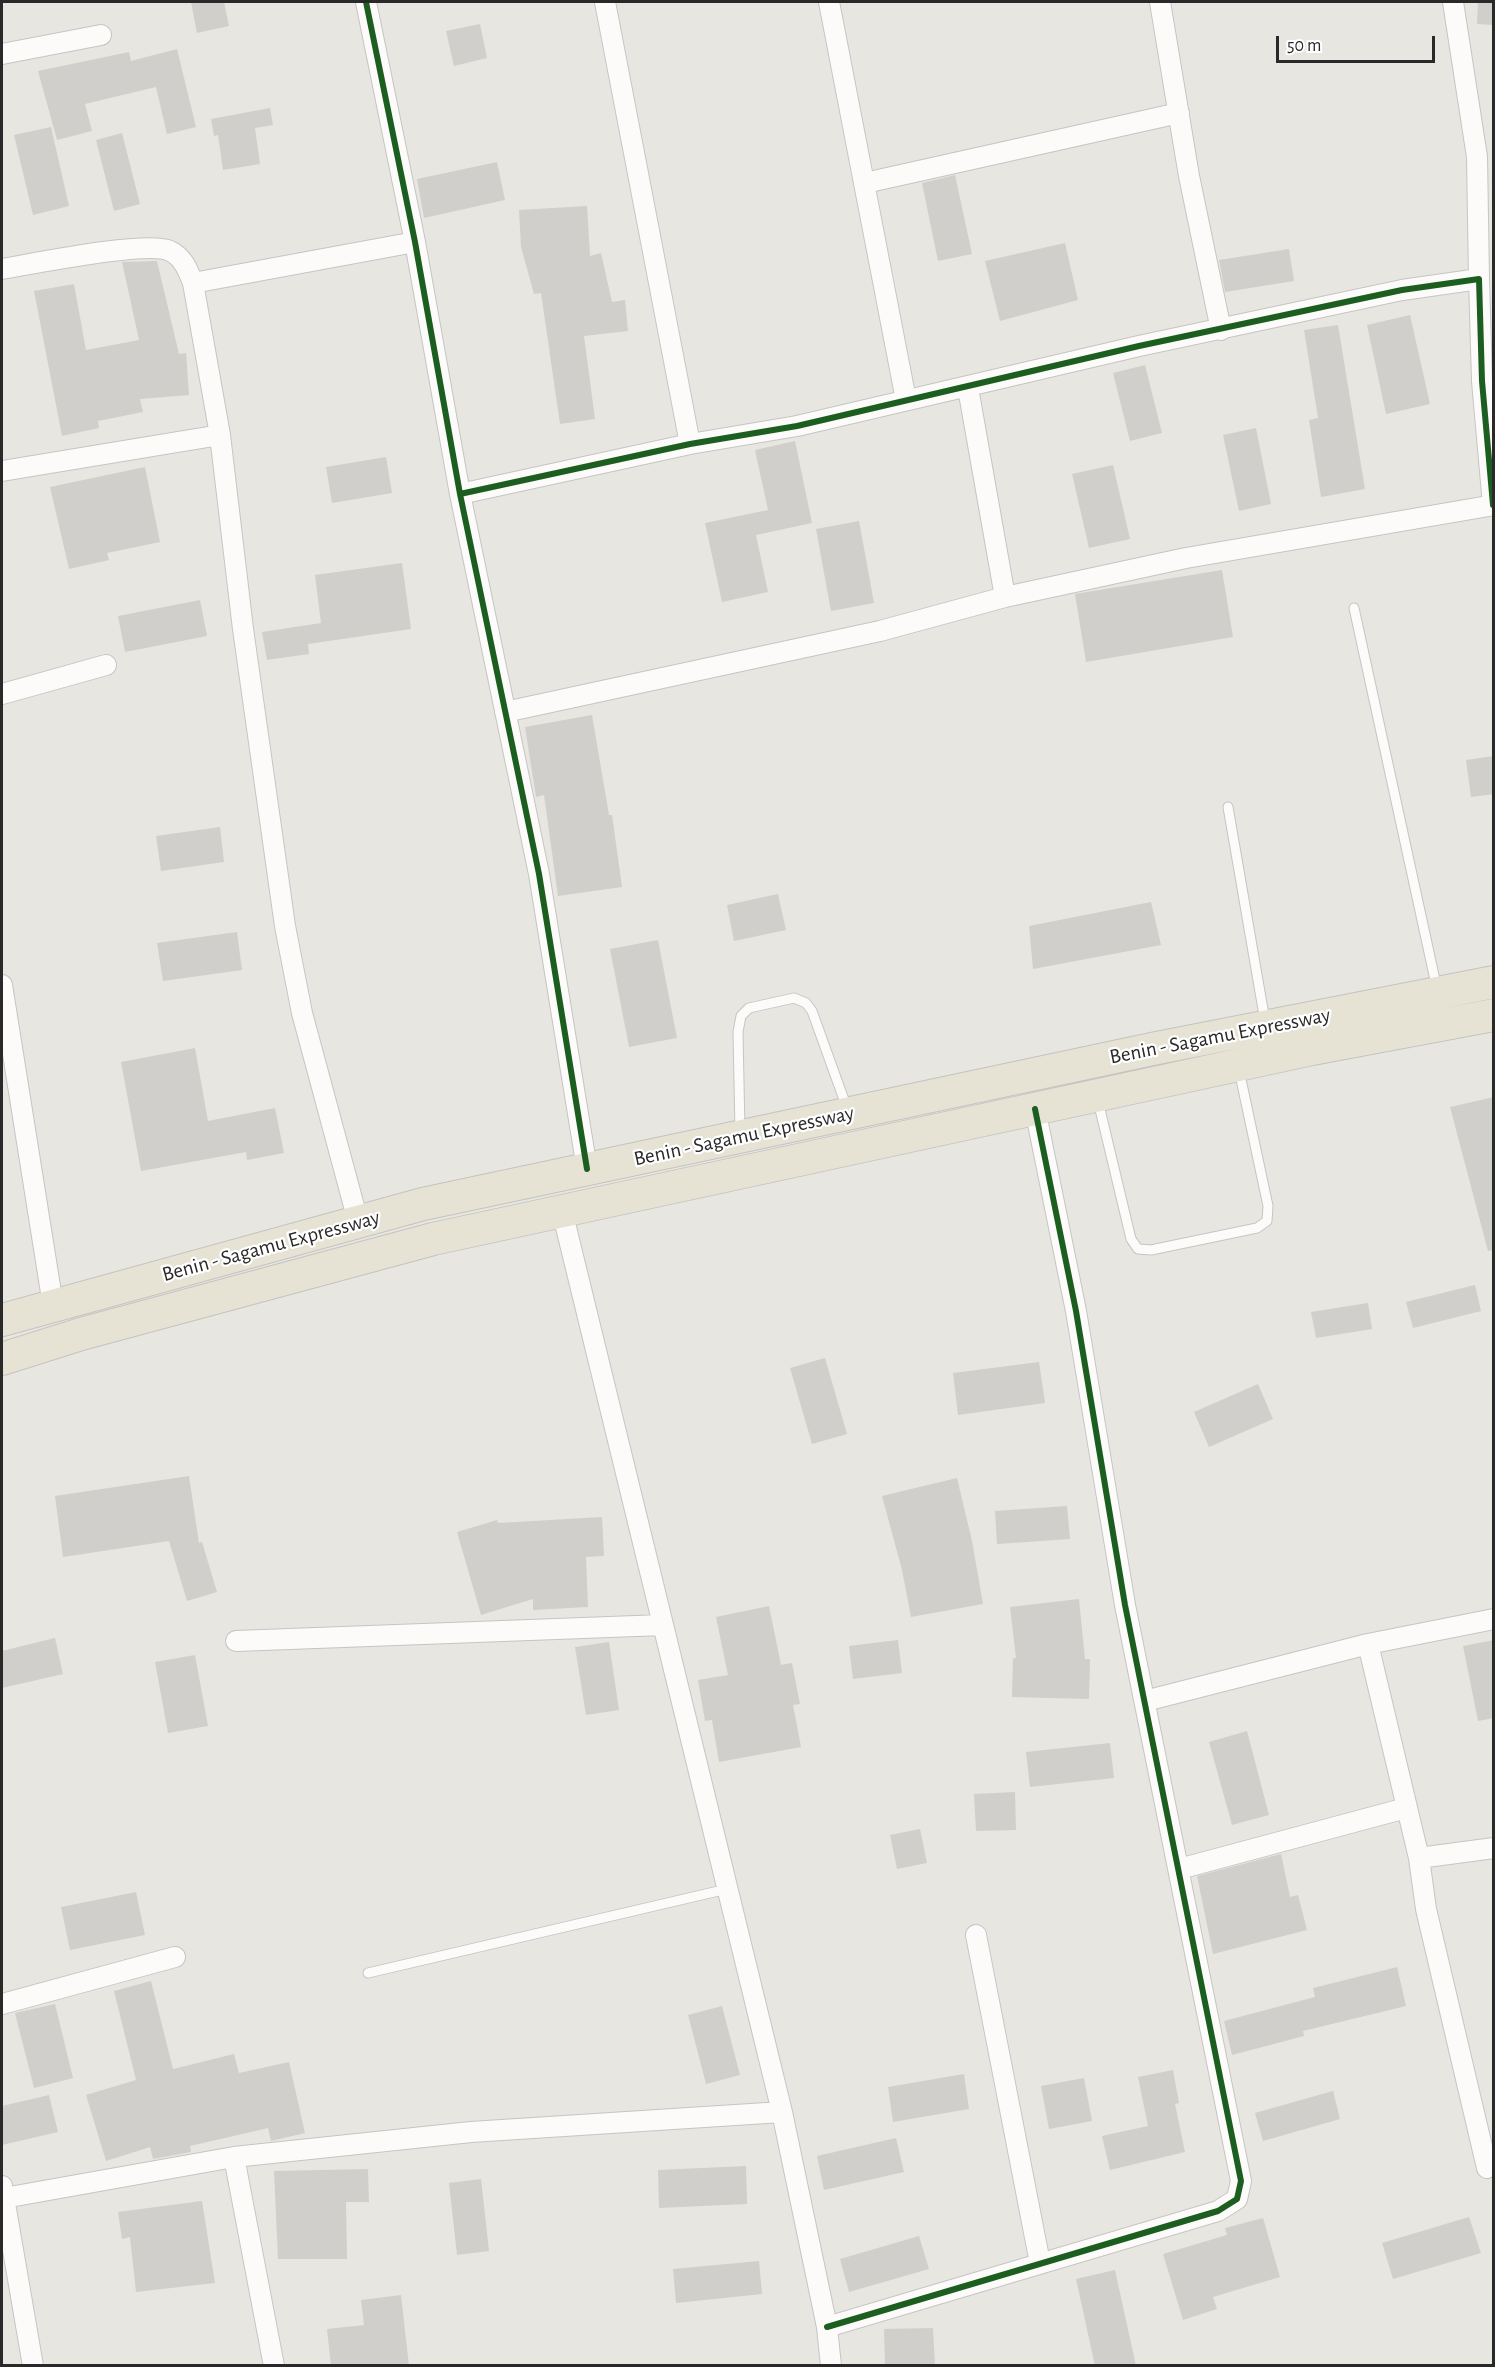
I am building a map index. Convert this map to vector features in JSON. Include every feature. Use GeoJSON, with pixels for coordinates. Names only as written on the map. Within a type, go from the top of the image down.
{"type":"FeatureCollection","features":[{"type":"Feature","properties":{"kind":"highway","name":"Benin - Sagamu Expressway"},"geometry":{"type":"LineString","coordinates":[[2,1320],[423,1204],[1266,1026],[1494,982]]}},
{"type":"Feature","properties":{"kind":"highway"},"geometry":{"type":"LineString","coordinates":[[2,1359],[92,1331],[421,1242],[1238,1066],[1494,1015]]}},
{"type":"Feature","properties":{"kind":"street"},"geometry":{"type":"LineString","coordinates":[[366,2],[416,242],[460,494],[539,874],[587,1169]]}},
{"type":"Feature","properties":{"kind":"street"},"geometry":{"type":"LineString","coordinates":[[604,2],[690,444]]}},
{"type":"Feature","properties":{"kind":"street"},"geometry":{"type":"LineString","coordinates":[[830,2],[906,400]]}},
{"type":"Feature","properties":{"kind":"street"},"geometry":{"type":"LineString","coordinates":[[1160,2],[1189,176],[1221,330]]}},
{"type":"Feature","properties":{"kind":"street"},"geometry":{"type":"LineString","coordinates":[[505,712],[880,631],[1005,597],[1186,558],[1493,505],[1482,381],[1477,157],[1453,2]]}},
{"type":"Feature","properties":{"kind":"street"},"geometry":{"type":"LineString","coordinates":[[2,54],[100,35]]}},
{"type":"Feature","properties":{"kind":"street"},"geometry":{"type":"LineString","coordinates":[[865,183],[1179,113]]}},
{"type":"Feature","properties":{"kind":"street"},"geometry":{"type":"LineString","coordinates":[[193,283],[416,242]]}},
{"type":"Feature","properties":{"kind":"street"},"geometry":{"type":"LineString","coordinates":[[2,269],[145,247],[169,250],[185,263],[193,283],[220,435],[243,629],[285,926],[302,1013],[358,1221]]}},
{"type":"Feature","properties":{"kind":"street"},"geometry":{"type":"LineString","coordinates":[[460,494],[690,444],[797,426],[968,388],[1139,346],[1401,290],[1479,279]]}},
{"type":"Feature","properties":{"kind":"street"},"geometry":{"type":"LineString","coordinates":[[968,388],[1005,597]]}},
{"type":"Feature","properties":{"kind":"street"},"geometry":{"type":"LineString","coordinates":[[2,471],[220,435]]}},
{"type":"Feature","properties":{"kind":"street"},"geometry":{"type":"LineString","coordinates":[[2,694],[106,665]]}},
{"type":"Feature","properties":{"kind":"street"},"geometry":{"type":"LineString","coordinates":[[2,985],[53,1305]]}},
{"type":"Feature","properties":{"kind":"street"},"geometry":{"type":"LineString","coordinates":[[827,2327],[1218,2211],[1237,2199],[1241,2181],[1125,1605],[1076,1311],[1035,1109]]}},
{"type":"Feature","properties":{"kind":"street"},"geometry":{"type":"LineString","coordinates":[[562,1211],[782,2112],[827,2327],[831,2366]]}},
{"type":"Feature","properties":{"kind":"street"},"geometry":{"type":"LineString","coordinates":[[1145,1701],[1368,1644],[1494,1619]]}},
{"type":"Feature","properties":{"kind":"street"},"geometry":{"type":"LineString","coordinates":[[236,1641],[663,1625]]}},
{"type":"Feature","properties":{"kind":"street"},"geometry":{"type":"LineString","coordinates":[[1368,1644],[1419,1858],[1426,1909],[1487,2168]]}},
{"type":"Feature","properties":{"kind":"street"},"geometry":{"type":"LineString","coordinates":[[1179,1869],[1406,1808]]}},
{"type":"Feature","properties":{"kind":"street"},"geometry":{"type":"LineString","coordinates":[[1419,1858],[1494,1848]]}},
{"type":"Feature","properties":{"kind":"street"},"geometry":{"type":"LineString","coordinates":[[976,1935],[1040,2263]]}},
{"type":"Feature","properties":{"kind":"street"},"geometry":{"type":"LineString","coordinates":[[2,2004],[175,1957]]}},
{"type":"Feature","properties":{"kind":"street"},"geometry":{"type":"LineString","coordinates":[[33,2366],[3,2192],[234,2157],[471,2132],[782,2112]]}},
{"type":"Feature","properties":{"kind":"street"},"geometry":{"type":"LineString","coordinates":[[234,2157],[274,2366]]}},
{"type":"Feature","properties":{"kind":"lane"},"geometry":{"type":"LineString","coordinates":[[1354,609],[1437,992]]}},
{"type":"Feature","properties":{"kind":"lane"},"geometry":{"type":"LineString","coordinates":[[1228,807],[1266,1026]]}},
{"type":"Feature","properties":{"kind":"lane"},"geometry":{"type":"LineString","coordinates":[[740,1137],[738,1032],[741,1016],[749,1008],[794,998],[806,1003],[812,1011],[849,1113]]}},
{"type":"Feature","properties":{"kind":"lane"},"geometry":{"type":"LineString","coordinates":[[1097,1096],[1131,1239],[1138,1249],[1151,1250],[1257,1228],[1267,1221],[1268,1206],[1238,1066]]}},
{"type":"Feature","properties":{"kind":"lane"},"geometry":{"type":"LineString","coordinates":[[368,1973],[727,1889]]}},
{"type":"Feature","properties":{"kind":"building"},"geometry":{"type":"Polygon","coordinates":[[[191,2],[224,2],[229,26],[197,33],[191,2]]]}},
{"type":"Feature","properties":{"kind":"building"},"geometry":{"type":"Polygon","coordinates":[[[1478,2],[1494,2],[1494,25],[1477,24],[1478,2]]]}},
{"type":"Feature","properties":{"kind":"building"},"geometry":{"type":"Polygon","coordinates":[[[480,24],[487,58],[454,66],[446,31],[480,24]]]}},
{"type":"Feature","properties":{"kind":"building"},"geometry":{"type":"Polygon","coordinates":[[[177,49],[196,127],[167,134],[156,87],[85,104],[92,131],[57,140],[38,71],[129,52],[131,61],[177,49]]]}},
{"type":"Feature","properties":{"kind":"building"},"geometry":{"type":"Polygon","coordinates":[[[270,108],[273,125],[255,128],[260,164],[223,170],[218,135],[214,136],[211,119],[270,108]]]}},
{"type":"Feature","properties":{"kind":"building"},"geometry":{"type":"Polygon","coordinates":[[[51,127],[69,206],[33,215],[14,135],[51,127]]]}},
{"type":"Feature","properties":{"kind":"building"},"geometry":{"type":"Polygon","coordinates":[[[122,133],[140,204],[114,211],[96,140],[122,133]]]}},
{"type":"Feature","properties":{"kind":"building"},"geometry":{"type":"Polygon","coordinates":[[[497,162],[505,200],[424,218],[417,179],[497,162]]]}},
{"type":"Feature","properties":{"kind":"building"},"geometry":{"type":"Polygon","coordinates":[[[955,175],[972,254],[938,261],[922,183],[955,175]]]}},
{"type":"Feature","properties":{"kind":"building"},"geometry":{"type":"Polygon","coordinates":[[[587,206],[590,256],[601,253],[612,302],[625,300],[628,331],[584,336],[595,419],[560,424],[541,293],[534,294],[521,247],[519,210],[587,206]]]}},
{"type":"Feature","properties":{"kind":"building"},"geometry":{"type":"Polygon","coordinates":[[[1065,243],[1078,300],[1000,321],[985,261],[1065,243]]]}},
{"type":"Feature","properties":{"kind":"building"},"geometry":{"type":"Polygon","coordinates":[[[1289,249],[1294,281],[1225,292],[1219,260],[1289,249]]]}},
{"type":"Feature","properties":{"kind":"building"},"geometry":{"type":"Polygon","coordinates":[[[157,261],[179,354],[186,353],[189,395],[140,399],[143,412],[98,421],[99,428],[62,436],[34,291],[74,284],[86,350],[139,340],[122,262],[157,261]]]}},
{"type":"Feature","properties":{"kind":"building"},"geometry":{"type":"Polygon","coordinates":[[[1410,315],[1430,404],[1386,414],[1367,325],[1410,315]]]}},
{"type":"Feature","properties":{"kind":"building"},"geometry":{"type":"Polygon","coordinates":[[[1338,325],[1365,489],[1321,497],[1309,420],[1318,418],[1304,330],[1338,325]]]}},
{"type":"Feature","properties":{"kind":"building"},"geometry":{"type":"Polygon","coordinates":[[[1145,365],[1162,433],[1130,441],[1113,373],[1145,365]]]}},
{"type":"Feature","properties":{"kind":"building"},"geometry":{"type":"Polygon","coordinates":[[[1256,428],[1271,504],[1239,511],[1223,435],[1256,428]]]}},
{"type":"Feature","properties":{"kind":"building"},"geometry":{"type":"Polygon","coordinates":[[[795,441],[812,523],[756,535],[768,592],[722,602],[705,523],[768,510],[755,450],[795,441]]]}},
{"type":"Feature","properties":{"kind":"building"},"geometry":{"type":"Polygon","coordinates":[[[386,457],[392,493],[332,503],[326,467],[386,457]]]}},
{"type":"Feature","properties":{"kind":"building"},"geometry":{"type":"Polygon","coordinates":[[[1113,465],[1130,539],[1089,548],[1072,474],[1113,465]]]}},
{"type":"Feature","properties":{"kind":"building"},"geometry":{"type":"Polygon","coordinates":[[[145,467],[160,542],[107,553],[109,560],[69,569],[50,487],[145,467]]]}},
{"type":"Feature","properties":{"kind":"building"},"geometry":{"type":"Polygon","coordinates":[[[859,521],[874,603],[831,611],[816,529],[859,521]]]}},
{"type":"Feature","properties":{"kind":"building"},"geometry":{"type":"Polygon","coordinates":[[[402,563],[411,629],[308,644],[309,654],[267,660],[262,632],[321,623],[315,575],[402,563]]]}},
{"type":"Feature","properties":{"kind":"building"},"geometry":{"type":"Polygon","coordinates":[[[1222,570],[1233,637],[1086,662],[1075,594],[1222,570]]]}},
{"type":"Feature","properties":{"kind":"building"},"geometry":{"type":"Polygon","coordinates":[[[200,600],[207,636],[125,652],[118,616],[200,600]]]}},
{"type":"Feature","properties":{"kind":"building"},"geometry":{"type":"Polygon","coordinates":[[[592,715],[609,815],[612,815],[622,887],[558,896],[544,795],[536,797],[525,727],[592,715]]]}},
{"type":"Feature","properties":{"kind":"building"},"geometry":{"type":"Polygon","coordinates":[[[1494,756],[1494,794],[1471,797],[1466,760],[1494,756]]]}},
{"type":"Feature","properties":{"kind":"building"},"geometry":{"type":"Polygon","coordinates":[[[220,827],[224,862],[161,871],[156,836],[220,827]]]}},
{"type":"Feature","properties":{"kind":"building"},"geometry":{"type":"Polygon","coordinates":[[[778,894],[786,930],[734,941],[727,905],[778,894]]]}},
{"type":"Feature","properties":{"kind":"building"},"geometry":{"type":"Polygon","coordinates":[[[1151,902],[1161,945],[1033,969],[1029,926],[1151,902]]]}},
{"type":"Feature","properties":{"kind":"building"},"geometry":{"type":"Polygon","coordinates":[[[237,932],[242,970],[163,981],[157,943],[237,932]]]}},
{"type":"Feature","properties":{"kind":"building"},"geometry":{"type":"Polygon","coordinates":[[[658,940],[677,1038],[629,1047],[610,949],[658,940]]]}},
{"type":"Feature","properties":{"kind":"building"},"geometry":{"type":"Polygon","coordinates":[[[195,1048],[208,1121],[275,1108],[284,1153],[247,1160],[246,1152],[141,1171],[121,1062],[195,1048]]]}},
{"type":"Feature","properties":{"kind":"building"},"geometry":{"type":"Polygon","coordinates":[[[1494,1097],[1494,1250],[1488,1251],[1450,1107],[1494,1097]]]}},
{"type":"Feature","properties":{"kind":"building"},"geometry":{"type":"Polygon","coordinates":[[[1475,1285],[1481,1311],[1413,1328],[1406,1302],[1475,1285]]]}},
{"type":"Feature","properties":{"kind":"building"},"geometry":{"type":"Polygon","coordinates":[[[1368,1303],[1372,1329],[1316,1338],[1311,1312],[1368,1303]]]}},
{"type":"Feature","properties":{"kind":"building"},"geometry":{"type":"Polygon","coordinates":[[[825,1358],[847,1434],[812,1444],[790,1368],[825,1358]]]}},
{"type":"Feature","properties":{"kind":"building"},"geometry":{"type":"Polygon","coordinates":[[[1039,1362],[1045,1403],[958,1415],[953,1373],[1039,1362]]]}},
{"type":"Feature","properties":{"kind":"building"},"geometry":{"type":"Polygon","coordinates":[[[1258,1384],[1273,1419],[1209,1447],[1194,1412],[1258,1384]]]}},
{"type":"Feature","properties":{"kind":"building"},"geometry":{"type":"Polygon","coordinates":[[[189,1476],[199,1543],[202,1542],[217,1592],[187,1601],[169,1541],[63,1557],[55,1496],[189,1476]]]}},
{"type":"Feature","properties":{"kind":"building"},"geometry":{"type":"Polygon","coordinates":[[[957,1478],[972,1541],[983,1604],[911,1617],[902,1570],[882,1496],[957,1478]]]}},
{"type":"Feature","properties":{"kind":"building"},"geometry":{"type":"Polygon","coordinates":[[[1067,1506],[1070,1539],[997,1544],[995,1511],[1067,1506]]]}},
{"type":"Feature","properties":{"kind":"building"},"geometry":{"type":"Polygon","coordinates":[[[602,1517],[604,1556],[586,1557],[588,1607],[533,1610],[533,1599],[481,1615],[457,1532],[497,1520],[498,1523],[602,1517]]]}},
{"type":"Feature","properties":{"kind":"building"},"geometry":{"type":"Polygon","coordinates":[[[1079,1599],[1085,1659],[1090,1659],[1089,1699],[1012,1697],[1013,1658],[1016,1658],[1010,1607],[1079,1599]]]}},
{"type":"Feature","properties":{"kind":"building"},"geometry":{"type":"Polygon","coordinates":[[[769,1606],[781,1665],[792,1663],[800,1704],[793,1705],[801,1747],[719,1762],[712,1720],[705,1721],[698,1680],[728,1675],[716,1617],[769,1606]]]}},
{"type":"Feature","properties":{"kind":"building"},"geometry":{"type":"Polygon","coordinates":[[[55,1638],[63,1674],[2,1688],[2,1651],[55,1638]]]}},
{"type":"Feature","properties":{"kind":"building"},"geometry":{"type":"Polygon","coordinates":[[[898,1640],[902,1673],[853,1679],[849,1646],[898,1640]]]}},
{"type":"Feature","properties":{"kind":"building"},"geometry":{"type":"Polygon","coordinates":[[[1494,1640],[1494,1718],[1478,1721],[1463,1646],[1494,1640]]]}},
{"type":"Feature","properties":{"kind":"building"},"geometry":{"type":"Polygon","coordinates":[[[609,1642],[619,1710],[586,1715],[575,1647],[609,1642]]]}},
{"type":"Feature","properties":{"kind":"building"},"geometry":{"type":"Polygon","coordinates":[[[195,1655],[208,1726],[168,1733],[155,1662],[195,1655]]]}},
{"type":"Feature","properties":{"kind":"building"},"geometry":{"type":"Polygon","coordinates":[[[1247,1731],[1269,1815],[1232,1825],[1209,1742],[1247,1731]]]}},
{"type":"Feature","properties":{"kind":"building"},"geometry":{"type":"Polygon","coordinates":[[[1110,1743],[1114,1778],[1030,1787],[1026,1752],[1110,1743]]]}},
{"type":"Feature","properties":{"kind":"building"},"geometry":{"type":"Polygon","coordinates":[[[1015,1792],[1016,1830],[976,1831],[974,1794],[1015,1792]]]}},
{"type":"Feature","properties":{"kind":"building"},"geometry":{"type":"Polygon","coordinates":[[[920,1829],[927,1863],[897,1869],[890,1835],[920,1829]]]}},
{"type":"Feature","properties":{"kind":"building"},"geometry":{"type":"Polygon","coordinates":[[[1281,1854],[1290,1897],[1298,1895],[1307,1930],[1213,1954],[1197,1876],[1281,1854]]]}},
{"type":"Feature","properties":{"kind":"building"},"geometry":{"type":"Polygon","coordinates":[[[136,1892],[145,1935],[70,1950],[61,1907],[136,1892]]]}},
{"type":"Feature","properties":{"kind":"building"},"geometry":{"type":"Polygon","coordinates":[[[1397,1967],[1406,2006],[1303,2031],[1304,2036],[1232,2055],[1224,2021],[1315,1997],[1313,1988],[1397,1967]]]}},
{"type":"Feature","properties":{"kind":"building"},"geometry":{"type":"Polygon","coordinates":[[[151,1981],[173,2069],[234,2054],[239,2073],[289,2062],[305,2133],[271,2141],[268,2128],[190,2146],[191,2152],[153,2159],[150,2147],[106,2161],[86,2095],[136,2080],[114,1991],[151,1981]]]}},
{"type":"Feature","properties":{"kind":"building"},"geometry":{"type":"Polygon","coordinates":[[[55,2004],[73,2078],[34,2088],[15,2013],[55,2004]]]}},
{"type":"Feature","properties":{"kind":"building"},"geometry":{"type":"Polygon","coordinates":[[[722,2006],[740,2075],[706,2084],[688,2015],[722,2006]]]}},
{"type":"Feature","properties":{"kind":"building"},"geometry":{"type":"Polygon","coordinates":[[[1173,2070],[1179,2103],[1175,2104],[1185,2152],[1110,2170],[1102,2136],[1148,2126],[1138,2077],[1173,2070]]]}},
{"type":"Feature","properties":{"kind":"building"},"geometry":{"type":"Polygon","coordinates":[[[964,2074],[969,2109],[893,2122],[888,2087],[964,2074]]]}},
{"type":"Feature","properties":{"kind":"building"},"geometry":{"type":"Polygon","coordinates":[[[1084,2078],[1092,2121],[1049,2129],[1041,2086],[1084,2078]]]}},
{"type":"Feature","properties":{"kind":"building"},"geometry":{"type":"Polygon","coordinates":[[[1333,2091],[1340,2119],[1263,2141],[1255,2113],[1333,2091]]]}},
{"type":"Feature","properties":{"kind":"building"},"geometry":{"type":"Polygon","coordinates":[[[49,2095],[58,2132],[2,2145],[2,2106],[49,2095]]]}},
{"type":"Feature","properties":{"kind":"building"},"geometry":{"type":"Polygon","coordinates":[[[896,2138],[904,2172],[824,2190],[817,2156],[896,2138]]]}},
{"type":"Feature","properties":{"kind":"building"},"geometry":{"type":"Polygon","coordinates":[[[746,2166],[747,2204],[659,2208],[658,2170],[746,2166]]]}},
{"type":"Feature","properties":{"kind":"building"},"geometry":{"type":"Polygon","coordinates":[[[368,2169],[369,2202],[346,2202],[347,2259],[278,2259],[274,2171],[368,2169]]]}},
{"type":"Feature","properties":{"kind":"building"},"geometry":{"type":"Polygon","coordinates":[[[481,2179],[489,2251],[457,2255],[449,2183],[481,2179]]]}},
{"type":"Feature","properties":{"kind":"building"},"geometry":{"type":"Polygon","coordinates":[[[202,2201],[215,2283],[136,2292],[130,2237],[122,2239],[118,2212],[202,2201]]]}},
{"type":"Feature","properties":{"kind":"building"},"geometry":{"type":"Polygon","coordinates":[[[1469,2217],[1481,2253],[1393,2279],[1382,2243],[1469,2217]]]}},
{"type":"Feature","properties":{"kind":"building"},"geometry":{"type":"Polygon","coordinates":[[[1263,2218],[1280,2277],[1213,2297],[1217,2309],[1183,2320],[1163,2254],[1227,2235],[1225,2228],[1263,2218]]]}},
{"type":"Feature","properties":{"kind":"building"},"geometry":{"type":"Polygon","coordinates":[[[919,2236],[929,2269],[849,2292],[840,2259],[919,2236]]]}},
{"type":"Feature","properties":{"kind":"building"},"geometry":{"type":"Polygon","coordinates":[[[759,2261],[762,2294],[676,2303],[673,2269],[759,2261]]]}},
{"type":"Feature","properties":{"kind":"building"},"geometry":{"type":"Polygon","coordinates":[[[1115,2270],[1136,2366],[1095,2366],[1076,2279],[1115,2270]]]}},
{"type":"Feature","properties":{"kind":"building"},"geometry":{"type":"Polygon","coordinates":[[[401,2295],[409,2366],[331,2366],[327,2329],[364,2325],[361,2300],[401,2295]]]}},
{"type":"Feature","properties":{"kind":"building"},"geometry":{"type":"Polygon","coordinates":[[[933,2328],[935,2366],[885,2366],[884,2329],[933,2328]]]}},
{"type":"Feature","properties":{"kind":"cycle path"},"geometry":{"type":"LineString","coordinates":[[366,2],[415,242],[460,494],[539,874],[587,1169]]}},
{"type":"Feature","properties":{"kind":"cycle path"},"geometry":{"type":"LineString","coordinates":[[460,494],[690,444],[797,426],[1139,346],[1402,290],[1479,279],[1482,381],[1493,505]]}},
{"type":"Feature","properties":{"kind":"cycle path"},"geometry":{"type":"LineString","coordinates":[[827,2327],[1218,2211],[1237,2199],[1241,2181],[1125,1605],[1076,1311],[1035,1109]]}}]}
